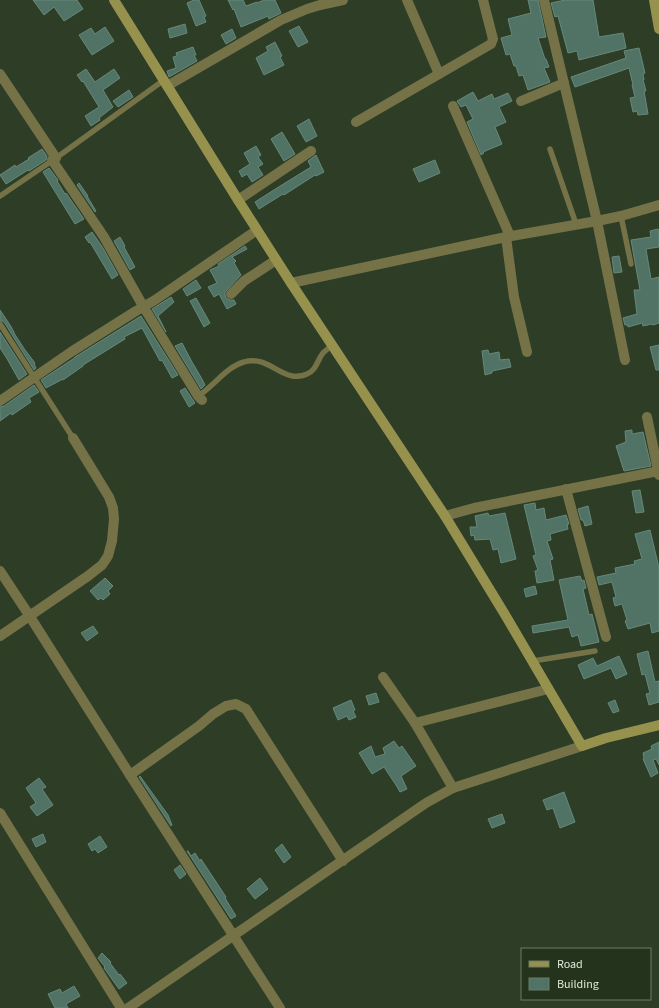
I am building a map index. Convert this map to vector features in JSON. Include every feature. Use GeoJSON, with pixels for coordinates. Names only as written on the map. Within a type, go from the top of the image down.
{"type":"FeatureCollection","features":[{"type":"Feature","properties":{"kind":"street"},"geometry":{"type":"LineString","coordinates":[[114,0],[276,260],[445,516],[533,661],[582,746]]}},
{"type":"Feature","properties":{"kind":"street"},"geometry":{"type":"LineString","coordinates":[[407,0],[439,74]]}},
{"type":"Feature","properties":{"kind":"street"},"geometry":{"type":"LineString","coordinates":[[356,122],[490,46],[493,39],[483,0]]}},
{"type":"Feature","properties":{"kind":"street"},"geometry":{"type":"LineString","coordinates":[[544,0],[597,221],[625,360]]}},
{"type":"Feature","properties":{"kind":"street"},"geometry":{"type":"LineString","coordinates":[[654,0],[659,29]]}},
{"type":"Feature","properties":{"kind":"street"},"geometry":{"type":"LineString","coordinates":[[166,83],[281,20],[307,9],[336,1]]}},
{"type":"Feature","properties":{"kind":"street"},"geometry":{"type":"LineString","coordinates":[[0,74],[104,237],[200,398]]}},
{"type":"Feature","properties":{"kind":"street"},"geometry":{"type":"LineString","coordinates":[[521,101],[564,84]]}},
{"type":"Feature","properties":{"kind":"street"},"geometry":{"type":"LineString","coordinates":[[453,106],[508,236],[514,297],[527,352]]}},
{"type":"Feature","properties":{"kind":"street"},"geometry":{"type":"LineString","coordinates":[[238,200],[311,151]]}},
{"type":"Feature","properties":{"kind":"street"},"geometry":{"type":"LineString","coordinates":[[291,283],[508,236],[621,216],[659,205]]}},
{"type":"Feature","properties":{"kind":"street"},"geometry":{"type":"LineString","coordinates":[[0,401],[71,352],[155,300],[257,230]]}},
{"type":"Feature","properties":{"kind":"street"},"geometry":{"type":"LineString","coordinates":[[231,294],[244,281],[276,260]]}},
{"type":"Feature","properties":{"kind":"street"},"geometry":{"type":"LineString","coordinates":[[445,516],[474,508],[659,473],[647,417]]}},
{"type":"Feature","properties":{"kind":"street"},"geometry":{"type":"LineString","coordinates":[[0,636],[88,576],[102,565],[108,556],[112,541],[114,519],[113,508],[109,497],[73,438]]}},
{"type":"Feature","properties":{"kind":"street"},"geometry":{"type":"LineString","coordinates":[[566,490],[606,637]]}},
{"type":"Feature","properties":{"kind":"street"},"geometry":{"type":"LineString","coordinates":[[0,570],[280,1008]]}},
{"type":"Feature","properties":{"kind":"street"},"geometry":{"type":"LineString","coordinates":[[383,677],[415,723],[453,788]]}},
{"type":"Feature","properties":{"kind":"street"},"geometry":{"type":"LineString","coordinates":[[415,723],[548,689]]}},
{"type":"Feature","properties":{"kind":"street"},"geometry":{"type":"LineString","coordinates":[[130,775],[199,726],[213,714],[226,706],[236,704],[246,709],[343,861]]}},
{"type":"Feature","properties":{"kind":"street"},"geometry":{"type":"LineString","coordinates":[[128,1008],[426,803],[453,788],[606,738],[659,725]]}},
{"type":"Feature","properties":{"kind":"street"},"geometry":{"type":"LineString","coordinates":[[0,813],[121,1008]]}},
{"type":"Feature","properties":{"kind":"lane"},"geometry":{"type":"LineString","coordinates":[[0,196],[166,83]]}},
{"type":"Feature","properties":{"kind":"lane"},"geometry":{"type":"LineString","coordinates":[[550,149],[576,224]]}},
{"type":"Feature","properties":{"kind":"lane"},"geometry":{"type":"LineString","coordinates":[[621,216],[631,264]]}},
{"type":"Feature","properties":{"kind":"lane"},"geometry":{"type":"LineString","coordinates":[[0,324],[73,438]]}},
{"type":"Feature","properties":{"kind":"lane"},"geometry":{"type":"LineString","coordinates":[[200,398],[206,390],[226,372],[236,365],[246,361],[254,360],[263,362],[293,377],[307,375],[317,366],[318,360],[323,353],[332,345]]}},
{"type":"Feature","properties":{"kind":"lane"},"geometry":{"type":"LineString","coordinates":[[533,661],[595,651]]}},
{"type":"Feature","properties":{"kind":"building"},"geometry":{"type":"Polygon","coordinates":[[[33,0],[77,0],[83,9],[64,21],[54,7],[44,15],[33,0]]]}},
{"type":"Feature","properties":{"kind":"building"},"geometry":{"type":"Polygon","coordinates":[[[194,0],[199,0],[206,16],[204,17],[206,22],[196,26],[187,3],[194,0]]]}},
{"type":"Feature","properties":{"kind":"building"},"geometry":{"type":"Polygon","coordinates":[[[228,0],[243,0],[246,6],[264,0],[275,0],[281,13],[269,19],[268,16],[241,27],[234,9],[233,10],[228,0]]]}},
{"type":"Feature","properties":{"kind":"building"},"geometry":{"type":"Polygon","coordinates":[[[528,0],[538,0],[546,37],[538,38],[549,67],[544,68],[550,82],[528,90],[523,75],[519,76],[510,54],[506,55],[501,38],[512,35],[508,19],[531,13],[528,0]]]}},
{"type":"Feature","properties":{"kind":"building"},"geometry":{"type":"Polygon","coordinates":[[[565,0],[593,0],[599,37],[623,33],[626,48],[579,60],[577,51],[568,53],[558,16],[555,17],[551,3],[565,0]]]}},
{"type":"Feature","properties":{"kind":"building"},"geometry":{"type":"Polygon","coordinates":[[[185,24],[187,33],[170,38],[168,29],[185,24]]]}},
{"type":"Feature","properties":{"kind":"building"},"geometry":{"type":"Polygon","coordinates":[[[299,26],[308,42],[298,47],[289,31],[299,26]]]}},
{"type":"Feature","properties":{"kind":"building"},"geometry":{"type":"Polygon","coordinates":[[[105,27],[114,41],[92,55],[79,35],[91,28],[95,34],[105,27]]]}},
{"type":"Feature","properties":{"kind":"building"},"geometry":{"type":"Polygon","coordinates":[[[232,29],[236,38],[226,44],[221,35],[232,29]]]}},
{"type":"Feature","properties":{"kind":"building"},"geometry":{"type":"Polygon","coordinates":[[[275,42],[282,56],[280,57],[284,65],[264,75],[256,58],[268,51],[266,47],[275,42]]]}},
{"type":"Feature","properties":{"kind":"building"},"geometry":{"type":"Polygon","coordinates":[[[193,47],[196,55],[194,55],[197,61],[169,77],[167,71],[176,68],[173,57],[177,56],[176,53],[193,47]]]}},
{"type":"Feature","properties":{"kind":"building"},"geometry":{"type":"Polygon","coordinates":[[[639,48],[645,73],[643,74],[643,80],[646,91],[644,91],[648,114],[638,115],[637,111],[633,112],[630,98],[635,97],[629,68],[575,87],[571,77],[626,58],[624,51],[639,48]]]}},
{"type":"Feature","properties":{"kind":"building"},"geometry":{"type":"Polygon","coordinates":[[[86,69],[95,82],[114,69],[120,78],[103,90],[113,107],[99,118],[100,120],[91,126],[85,116],[99,107],[83,81],[82,82],[77,75],[86,69]]]}},
{"type":"Feature","properties":{"kind":"building"},"geometry":{"type":"Polygon","coordinates":[[[129,90],[133,97],[118,107],[113,101],[129,90]]]}},
{"type":"Feature","properties":{"kind":"building"},"geometry":{"type":"Polygon","coordinates":[[[473,92],[478,101],[492,94],[494,99],[508,93],[512,101],[499,107],[506,122],[495,127],[502,144],[483,152],[484,153],[481,155],[467,122],[473,119],[466,105],[461,107],[457,101],[473,92]]]}},
{"type":"Feature","properties":{"kind":"building"},"geometry":{"type":"Polygon","coordinates":[[[309,119],[317,136],[306,142],[297,126],[309,119]]]}},
{"type":"Feature","properties":{"kind":"building"},"geometry":{"type":"Polygon","coordinates":[[[282,132],[295,154],[284,161],[271,139],[282,132]]]}},
{"type":"Feature","properties":{"kind":"building"},"geometry":{"type":"Polygon","coordinates":[[[256,146],[261,155],[258,157],[263,164],[258,167],[263,175],[252,182],[247,174],[242,177],[239,171],[250,164],[244,153],[256,146]]]}},
{"type":"Feature","properties":{"kind":"building"},"geometry":{"type":"Polygon","coordinates":[[[42,149],[47,156],[46,160],[6,184],[0,175],[15,165],[16,167],[29,159],[28,158],[42,149]]]}},
{"type":"Feature","properties":{"kind":"building"},"geometry":{"type":"Polygon","coordinates":[[[316,155],[324,172],[316,176],[315,175],[259,209],[255,202],[311,167],[308,161],[316,155]]]}},
{"type":"Feature","properties":{"kind":"building"},"geometry":{"type":"Polygon","coordinates":[[[435,160],[440,173],[419,182],[413,169],[435,160]]]}},
{"type":"Feature","properties":{"kind":"building"},"geometry":{"type":"Polygon","coordinates":[[[49,168],[58,180],[57,181],[65,194],[66,193],[84,219],[75,224],[43,172],[49,168]]]}},
{"type":"Feature","properties":{"kind":"building"},"geometry":{"type":"Polygon","coordinates":[[[79,183],[88,196],[96,211],[95,212],[77,185],[79,183]]]}},
{"type":"Feature","properties":{"kind":"building"},"geometry":{"type":"Polygon","coordinates":[[[658,229],[659,247],[646,249],[651,279],[659,277],[659,323],[643,326],[642,323],[628,327],[628,325],[625,325],[623,318],[637,314],[634,290],[640,290],[631,240],[651,237],[650,231],[658,229]]]}},
{"type":"Feature","properties":{"kind":"building"},"geometry":{"type":"Polygon","coordinates":[[[92,232],[118,275],[112,279],[90,242],[89,243],[85,237],[92,232]]]}},
{"type":"Feature","properties":{"kind":"building"},"geometry":{"type":"Polygon","coordinates":[[[120,237],[135,267],[130,270],[114,241],[120,237]]]}},
{"type":"Feature","properties":{"kind":"building"},"geometry":{"type":"Polygon","coordinates":[[[245,246],[247,249],[232,257],[236,261],[234,263],[241,275],[225,292],[226,298],[234,300],[236,304],[227,309],[219,294],[214,297],[208,287],[217,283],[210,270],[219,266],[218,264],[245,246]]]}},
{"type":"Feature","properties":{"kind":"building"},"geometry":{"type":"Polygon","coordinates":[[[619,256],[622,272],[614,273],[612,257],[619,256]]]}},
{"type":"Feature","properties":{"kind":"building"},"geometry":{"type":"Polygon","coordinates":[[[196,280],[201,288],[187,296],[183,289],[196,280]]]}},
{"type":"Feature","properties":{"kind":"building"},"geometry":{"type":"Polygon","coordinates":[[[171,297],[174,302],[158,316],[166,332],[152,309],[171,297]]]}},
{"type":"Feature","properties":{"kind":"building"},"geometry":{"type":"Polygon","coordinates":[[[196,298],[210,323],[204,327],[190,301],[196,298]]]}},
{"type":"Feature","properties":{"kind":"building"},"geometry":{"type":"Polygon","coordinates":[[[0,310],[35,363],[36,368],[34,370],[4,322],[0,320],[0,310]]]}},
{"type":"Feature","properties":{"kind":"building"},"geometry":{"type":"Polygon","coordinates":[[[141,316],[178,375],[172,378],[162,360],[160,361],[142,328],[124,337],[125,339],[83,365],[63,380],[46,388],[41,380],[141,316]]]}},
{"type":"Feature","properties":{"kind":"building"},"geometry":{"type":"Polygon","coordinates":[[[0,332],[27,374],[19,380],[0,348],[0,332]]]}},
{"type":"Feature","properties":{"kind":"building"},"geometry":{"type":"Polygon","coordinates":[[[182,343],[205,385],[201,389],[175,346],[182,343]]]}},
{"type":"Feature","properties":{"kind":"building"},"geometry":{"type":"Polygon","coordinates":[[[659,345],[659,370],[656,370],[650,347],[659,345]]]}},
{"type":"Feature","properties":{"kind":"building"},"geometry":{"type":"Polygon","coordinates":[[[488,350],[489,354],[499,352],[500,360],[509,359],[511,367],[492,371],[492,373],[485,375],[482,351],[488,350]]]}},
{"type":"Feature","properties":{"kind":"building"},"geometry":{"type":"Polygon","coordinates":[[[34,385],[39,392],[29,398],[31,402],[0,421],[0,407],[4,406],[34,385]]]}},
{"type":"Feature","properties":{"kind":"building"},"geometry":{"type":"Polygon","coordinates":[[[185,388],[195,403],[189,407],[180,391],[185,388]]]}},
{"type":"Feature","properties":{"kind":"building"},"geometry":{"type":"Polygon","coordinates":[[[632,430],[632,434],[643,432],[651,466],[624,471],[616,446],[626,442],[625,431],[632,430]]]}},
{"type":"Feature","properties":{"kind":"building"},"geometry":{"type":"Polygon","coordinates":[[[640,490],[644,512],[636,513],[632,491],[640,490]]]}},
{"type":"Feature","properties":{"kind":"building"},"geometry":{"type":"Polygon","coordinates":[[[535,503],[536,510],[544,508],[546,520],[566,515],[569,524],[567,524],[568,529],[550,534],[551,540],[547,541],[553,559],[550,560],[554,580],[537,583],[535,571],[538,570],[533,556],[536,555],[524,505],[535,503]]]}},
{"type":"Feature","properties":{"kind":"building"},"geometry":{"type":"Polygon","coordinates":[[[588,506],[592,524],[585,526],[583,520],[581,520],[578,509],[588,506]]]}},
{"type":"Feature","properties":{"kind":"building"},"geometry":{"type":"Polygon","coordinates":[[[488,513],[489,516],[505,513],[516,559],[501,563],[498,549],[493,550],[490,539],[475,540],[474,535],[471,536],[470,527],[477,527],[475,516],[488,513]]]}},
{"type":"Feature","properties":{"kind":"building"},"geometry":{"type":"Polygon","coordinates":[[[650,530],[659,568],[659,631],[652,633],[650,623],[628,629],[622,604],[615,606],[613,598],[616,597],[612,582],[599,585],[597,577],[616,573],[615,568],[635,564],[634,561],[642,559],[635,534],[650,530]]]}},
{"type":"Feature","properties":{"kind":"building"},"geometry":{"type":"Polygon","coordinates":[[[580,576],[582,581],[584,580],[586,588],[583,589],[589,615],[592,614],[599,642],[581,646],[578,635],[572,637],[569,627],[533,633],[532,626],[568,620],[559,580],[580,576]]]}},
{"type":"Feature","properties":{"kind":"building"},"geometry":{"type":"Polygon","coordinates":[[[105,578],[113,586],[108,591],[110,594],[103,600],[101,598],[98,600],[90,591],[105,578]]]}},
{"type":"Feature","properties":{"kind":"building"},"geometry":{"type":"Polygon","coordinates":[[[535,586],[537,594],[526,597],[524,589],[535,586]]]}},
{"type":"Feature","properties":{"kind":"building"},"geometry":{"type":"Polygon","coordinates":[[[93,626],[98,633],[87,641],[81,633],[93,626]]]}},
{"type":"Feature","properties":{"kind":"building"},"geometry":{"type":"Polygon","coordinates":[[[648,651],[655,682],[659,681],[659,702],[649,705],[646,694],[650,693],[645,674],[642,675],[637,654],[648,651]]]}},
{"type":"Feature","properties":{"kind":"building"},"geometry":{"type":"Polygon","coordinates":[[[619,656],[627,674],[616,679],[611,668],[584,679],[578,665],[593,658],[597,666],[619,656]]]}},
{"type":"Feature","properties":{"kind":"building"},"geometry":{"type":"Polygon","coordinates":[[[376,693],[379,702],[369,705],[366,696],[376,693]]]}},
{"type":"Feature","properties":{"kind":"building"},"geometry":{"type":"Polygon","coordinates":[[[351,700],[356,717],[349,720],[347,716],[338,720],[333,708],[351,700]]]}},
{"type":"Feature","properties":{"kind":"building"},"geometry":{"type":"Polygon","coordinates":[[[615,700],[619,711],[613,713],[608,703],[615,700]]]}},
{"type":"Feature","properties":{"kind":"building"},"geometry":{"type":"Polygon","coordinates":[[[394,741],[399,748],[402,746],[416,766],[401,776],[407,789],[400,792],[384,767],[372,774],[359,753],[371,746],[375,757],[385,754],[383,748],[394,741]]]}},
{"type":"Feature","properties":{"kind":"building"},"geometry":{"type":"Polygon","coordinates":[[[659,742],[659,765],[656,759],[653,760],[658,773],[651,777],[643,759],[643,753],[652,749],[651,746],[659,742]]]}},
{"type":"Feature","properties":{"kind":"building"},"geometry":{"type":"Polygon","coordinates":[[[140,776],[168,815],[172,825],[171,826],[139,777],[140,776]]]}},
{"type":"Feature","properties":{"kind":"building"},"geometry":{"type":"Polygon","coordinates":[[[39,778],[46,787],[42,789],[53,805],[37,816],[30,807],[36,803],[26,788],[39,778]]]}},
{"type":"Feature","properties":{"kind":"building"},"geometry":{"type":"Polygon","coordinates":[[[564,792],[575,822],[560,828],[553,808],[547,810],[543,800],[564,792]]]}},
{"type":"Feature","properties":{"kind":"building"},"geometry":{"type":"Polygon","coordinates":[[[502,814],[505,823],[492,828],[488,819],[502,814]]]}},
{"type":"Feature","properties":{"kind":"building"},"geometry":{"type":"Polygon","coordinates":[[[43,834],[46,842],[36,847],[32,839],[43,834]]]}},
{"type":"Feature","properties":{"kind":"building"},"geometry":{"type":"Polygon","coordinates":[[[100,836],[107,847],[98,853],[95,849],[92,851],[88,844],[100,836]]]}},
{"type":"Feature","properties":{"kind":"building"},"geometry":{"type":"Polygon","coordinates":[[[282,844],[291,857],[284,863],[275,850],[282,844]]]}},
{"type":"Feature","properties":{"kind":"building"},"geometry":{"type":"Polygon","coordinates":[[[187,851],[191,856],[195,853],[200,861],[201,859],[226,897],[225,898],[236,916],[231,919],[187,851]]]}},
{"type":"Feature","properties":{"kind":"building"},"geometry":{"type":"Polygon","coordinates":[[[180,865],[186,874],[180,879],[174,870],[180,865]]]}},
{"type":"Feature","properties":{"kind":"building"},"geometry":{"type":"Polygon","coordinates":[[[260,878],[268,889],[255,899],[247,889],[260,878]]]}},
{"type":"Feature","properties":{"kind":"building"},"geometry":{"type":"Polygon","coordinates":[[[102,953],[127,983],[119,989],[98,958],[102,953]]]}},
{"type":"Feature","properties":{"kind":"building"},"geometry":{"type":"Polygon","coordinates":[[[74,986],[80,996],[66,1004],[68,1008],[55,1008],[48,994],[60,989],[62,993],[74,986]]]}}]}
